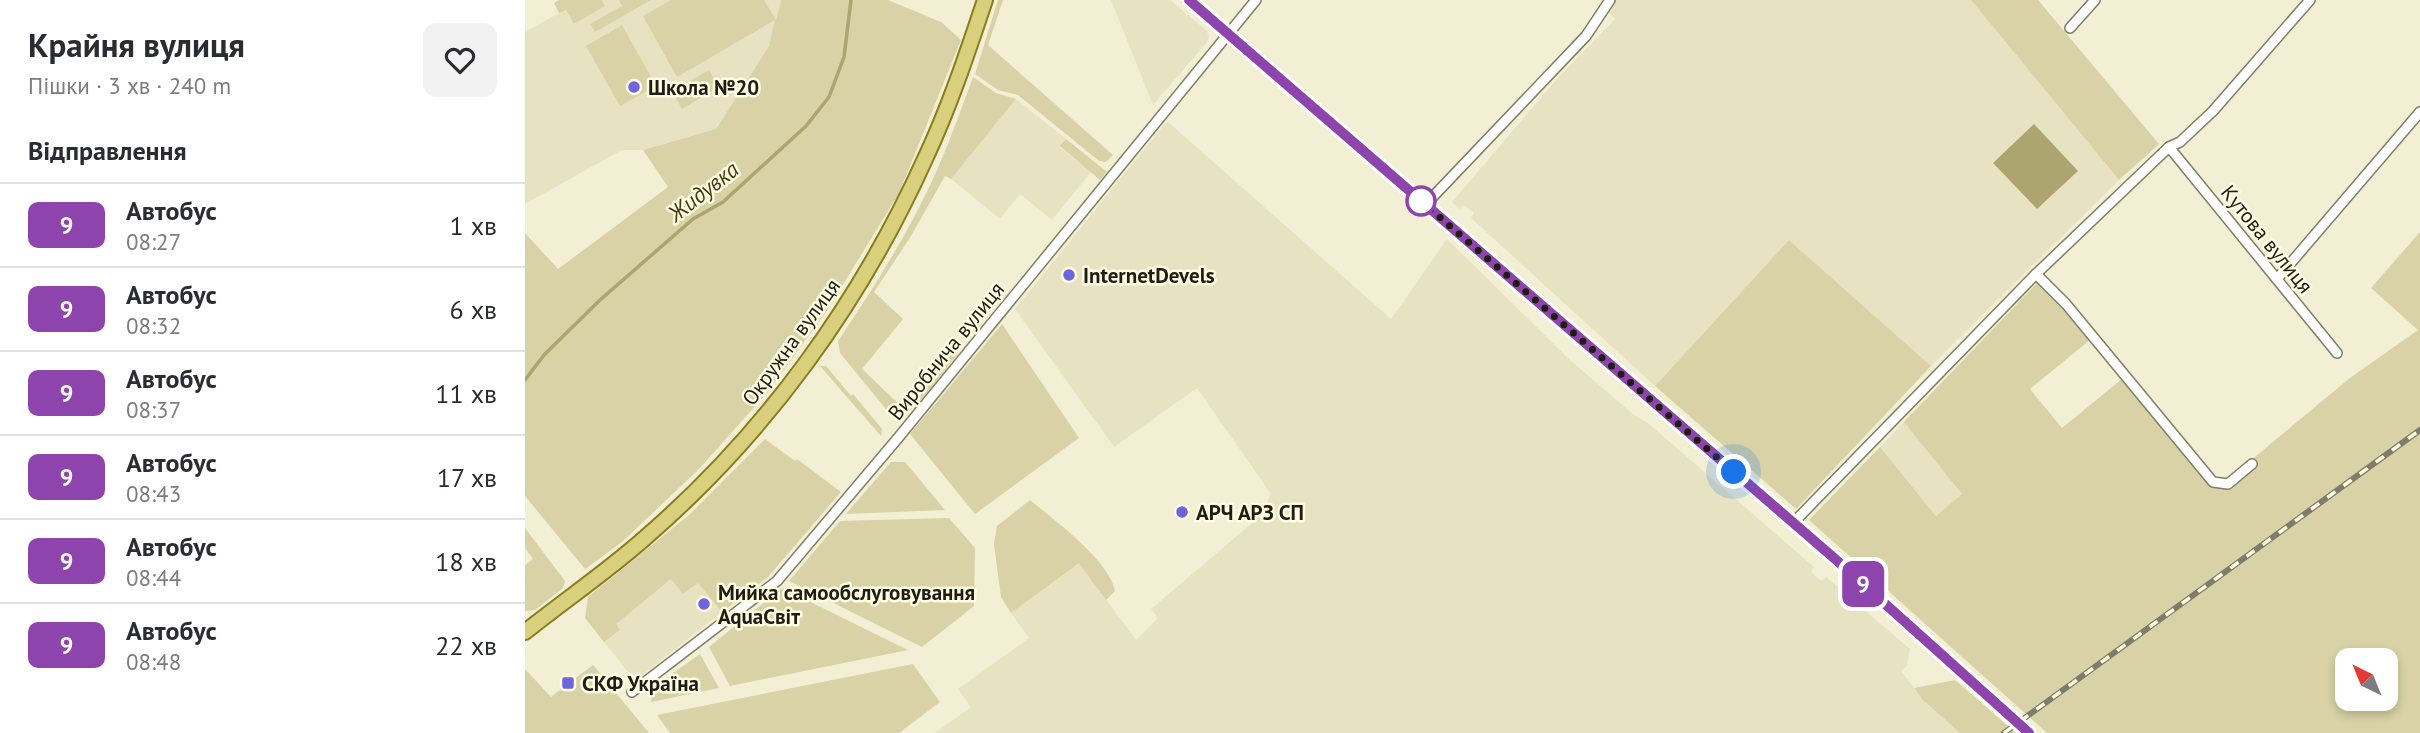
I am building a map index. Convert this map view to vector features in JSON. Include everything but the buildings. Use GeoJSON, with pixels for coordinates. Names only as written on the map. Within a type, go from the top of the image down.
{"type":"FeatureCollection","features":[{"type":"Feature","properties":{"kind":"main road","name":"Окружна вулиця"},"geometry":{"type":"LineString","coordinates":[[525,632],[646,537],[700,486],[750,434],[821,344],[883,243],[925,159],[961,70],[985,0]]}},
{"type":"Feature","properties":{"kind":"street"},"geometry":{"type":"LineString","coordinates":[[1188,0],[1793,523],[2029,733]]}},
{"type":"Feature","properties":{"kind":"street","name":"Виробнича вулиця"},"geometry":{"type":"LineString","coordinates":[[632,692],[777,581],[898,438],[1256,0]]}},
{"type":"Feature","properties":{"kind":"street"},"geometry":{"type":"LineString","coordinates":[[1426,205],[1587,36],[1610,0]]}},
{"type":"Feature","properties":{"kind":"street"},"geometry":{"type":"LineString","coordinates":[[2070,28],[2095,0]]}},
{"type":"Feature","properties":{"kind":"street"},"geometry":{"type":"LineString","coordinates":[[1793,523],[2036,274],[2169,147],[2180,142],[2213,111],[2310,0]]}},
{"type":"Feature","properties":{"kind":"street"},"geometry":{"type":"LineString","coordinates":[[2277,279],[2420,112]]}},
{"type":"Feature","properties":{"kind":"street","name":"Кутова вулиця"},"geometry":{"type":"LineString","coordinates":[[2169,147],[2337,353]]}},
{"type":"Feature","properties":{"kind":"street"},"geometry":{"type":"LineString","coordinates":[[2036,274],[2066,304],[2213,482],[2228,484],[2252,464]]}},
{"type":"Feature","properties":{"kind":"shaded area"},"geometry":{"type":"Polygon","coordinates":[[[559,0],[602,0],[605,6],[574,24],[566,10],[559,13],[554,3],[559,0]]]}},
{"type":"Feature","properties":{"kind":"shaded area","name":"Школа №20"},"geometry":{"type":"Polygon","coordinates":[[[602,0],[781,0],[769,46],[716,129],[643,150],[622,150],[525,204],[525,32],[566,9],[574,24],[605,6],[602,0]]]}},
{"type":"Feature","properties":{"kind":"shaded area"},"geometry":{"type":"Polygon","coordinates":[[[619,0],[651,0],[595,32],[590,24],[622,6],[619,0]]]}},
{"type":"Feature","properties":{"kind":"shaded area"},"geometry":{"type":"Polygon","coordinates":[[[671,0],[764,0],[776,20],[781,0],[888,0],[941,22],[961,40],[899,193],[828,309],[767,393],[699,469],[622,542],[585,569],[525,496],[525,233],[558,269],[668,187],[643,150],[716,129],[769,46],[775,20],[677,77],[643,16],[671,0]]]}},
{"type":"Feature","properties":{"kind":"shaded area"},"geometry":{"type":"Polygon","coordinates":[[[998,0],[1003,0],[988,45],[1113,155],[1106,162],[1099,161],[1018,95],[998,90],[975,74],[998,0]]]}},
{"type":"Feature","properties":{"kind":"shaded area"},"geometry":{"type":"Polygon","coordinates":[[[1111,0],[1170,0],[1207,31],[1207,42],[1153,105],[1111,0]]]}},
{"type":"Feature","properties":{"kind":"shaded area"},"geometry":{"type":"Polygon","coordinates":[[[1616,0],[1971,0],[2119,180],[1931,366],[1789,240],[1655,386],[1471,218],[1474,213],[1464,205],[1460,209],[1452,202],[1556,80],[1615,19],[1608,12],[1616,0]]]}},
{"type":"Feature","properties":{"kind":"shaded area"},"geometry":{"type":"Polygon","coordinates":[[[1971,0],[2038,0],[2159,144],[2119,180],[1971,0]]]}},
{"type":"Feature","properties":{"kind":"shaded area"},"geometry":{"type":"Polygon","coordinates":[[[622,25],[656,86],[620,106],[586,46],[622,25]]]}},
{"type":"Feature","properties":{"kind":"shaded area"},"geometry":{"type":"Polygon","coordinates":[[[709,70],[719,87],[682,109],[672,91],[709,70]]]}},
{"type":"Feature","properties":{"kind":"shaded area"},"geometry":{"type":"Polygon","coordinates":[[[973,77],[996,93],[1016,99],[951,179],[945,176],[911,236],[874,292],[903,319],[862,369],[905,410],[959,345],[957,354],[922,399],[906,413],[897,416],[890,414],[840,353],[838,341],[879,278],[916,213],[943,157],[973,77]]]}},
{"type":"Feature","properties":{"kind":"shaded area"},"geometry":{"type":"Polygon","coordinates":[[[1016,99],[1066,139],[1060,147],[1091,172],[1052,220],[1020,194],[1000,219],[951,179],[1016,99]]]}},
{"type":"Feature","properties":{"kind":"shaded area"},"geometry":{"type":"Polygon","coordinates":[[[1167,121],[1391,319],[1447,239],[1570,360],[1634,415],[1648,423],[1814,567],[1811,572],[1815,576],[1822,581],[1826,577],[1910,649],[1907,666],[1901,671],[1923,700],[1960,733],[935,733],[971,707],[958,689],[1029,638],[1011,613],[1079,562],[1136,640],[1158,618],[1151,609],[1258,518],[1271,494],[1197,388],[1114,447],[1015,309],[1167,121]]]}},
{"type":"Feature","properties":{"kind":"shaded area"},"geometry":{"type":"Polygon","coordinates":[[[2034,124],[2078,171],[2037,209],[1993,163],[2034,124]]]}},
{"type":"Feature","properties":{"kind":"shaded area"},"geometry":{"type":"Polygon","coordinates":[[[1066,139],[1107,172],[1100,180],[1060,146],[1066,139]]]}},
{"type":"Feature","properties":{"kind":"shaded area"},"geometry":{"type":"Polygon","coordinates":[[[2420,232],[2420,733],[2047,733],[1809,520],[1880,447],[1936,516],[1962,494],[1904,422],[2038,282],[2090,340],[2030,389],[2062,428],[2122,379],[2211,486],[2230,488],[2255,468],[2250,461],[2350,378],[2418,330],[2371,288],[2420,232]]]}},
{"type":"Feature","properties":{"kind":"shaded area"},"geometry":{"type":"Polygon","coordinates":[[[1789,240],[1931,366],[1796,509],[1655,386],[1789,240]]]}},
{"type":"Feature","properties":{"kind":"shaded area"},"geometry":{"type":"Polygon","coordinates":[[[1002,324],[1079,438],[975,514],[910,434],[1002,324]]]}},
{"type":"Feature","properties":{"kind":"shaded area"},"geometry":{"type":"Polygon","coordinates":[[[820,366],[826,366],[851,396],[853,394],[882,429],[881,436],[820,366]]]}},
{"type":"Feature","properties":{"kind":"shaded area"},"geometry":{"type":"Polygon","coordinates":[[[1904,422],[1963,494],[1936,516],[1880,447],[1904,422]]]}},
{"type":"Feature","properties":{"kind":"shaded area"},"geometry":{"type":"Polygon","coordinates":[[[765,439],[841,492],[768,577],[722,612],[698,583],[683,594],[671,579],[616,624],[620,630],[604,642],[585,618],[588,597],[689,515],[765,439]]]}},
{"type":"Feature","properties":{"kind":"shaded area"},"geometry":{"type":"Polygon","coordinates":[[[891,462],[905,462],[945,510],[846,514],[891,462]]]}},
{"type":"Feature","properties":{"kind":"shaded area"},"geometry":{"type":"Polygon","coordinates":[[[1030,500],[1080,542],[1103,567],[1115,591],[1106,600],[1079,563],[1011,613],[1001,597],[994,544],[997,526],[1030,500]]]}},
{"type":"Feature","properties":{"kind":"shaded area"},"geometry":{"type":"Polygon","coordinates":[[[949,518],[975,548],[974,606],[922,647],[789,581],[840,521],[949,518]]]}},
{"type":"Feature","properties":{"kind":"shaded area"},"geometry":{"type":"Polygon","coordinates":[[[525,528],[565,581],[563,588],[535,610],[525,611],[525,565],[533,559],[525,548],[525,528]]]}},
{"type":"Feature","properties":{"kind":"shaded area"},"geometry":{"type":"Polygon","coordinates":[[[671,579],[698,582],[722,612],[635,681],[604,642],[620,630],[615,624],[671,579]]]}},
{"type":"Feature","properties":{"kind":"shaded area"},"geometry":{"type":"Polygon","coordinates":[[[782,588],[908,650],[730,686],[709,647],[782,588]]]}},
{"type":"Feature","properties":{"kind":"shaded area"},"geometry":{"type":"Polygon","coordinates":[[[700,654],[719,688],[651,702],[654,687],[700,654]]]}},
{"type":"Feature","properties":{"kind":"shaded area"},"geometry":{"type":"Polygon","coordinates":[[[913,664],[940,702],[899,733],[670,733],[657,715],[913,664]]]}},
{"type":"Feature","properties":{"kind":"shaded area"},"geometry":{"type":"Polygon","coordinates":[[[593,665],[649,733],[525,733],[525,669],[551,697],[593,665]]]}},
{"type":"Feature","properties":{"kind":"shaded area"},"geometry":{"type":"Polygon","coordinates":[[[1955,680],[2016,733],[1960,733],[1923,700],[1914,688],[1955,680]]]}},
{"type":"Feature","properties":{"kind":"waterway","name":"Жидувка"},"geometry":{"type":"LineString","coordinates":[[525,380],[544,355],[600,300],[693,219],[723,202],[806,126],[829,97],[844,57],[851,0]]}},
{"type":"Feature","properties":{"kind":"railway"},"geometry":{"type":"LineString","coordinates":[[2004,733],[2420,430]]}},
{"type":"Feature","properties":{"kind":"bus line","name":"9"},"geometry":{"type":"LineString","coordinates":[[1189,0],[1834,558],[2029,733]]}},
{"type":"Feature","properties":{"kind":"place","name":"Школа №20"},"geometry":{"type":"Point","coordinates":[634,87]}},
{"type":"Feature","properties":{"kind":"place","name":"InternetDevels"},"geometry":{"type":"Point","coordinates":[1069,275]}},
{"type":"Feature","properties":{"kind":"place","name":"АРЧ АРЗ СП"},"geometry":{"type":"Point","coordinates":[1182,512]}},
{"type":"Feature","properties":{"kind":"place","name":"Мийка самообслуговування AquaСвіт"},"geometry":{"type":"Point","coordinates":[704,604]}},
{"type":"Feature","properties":{"kind":"place","name":"СКФ Україна"},"geometry":{"type":"Point","coordinates":[568,683]}},
{"type":"Feature","properties":{"kind":"route"},"geometry":{"type":"LineString","coordinates":[[1421,201],[1734,472]]}}]}
